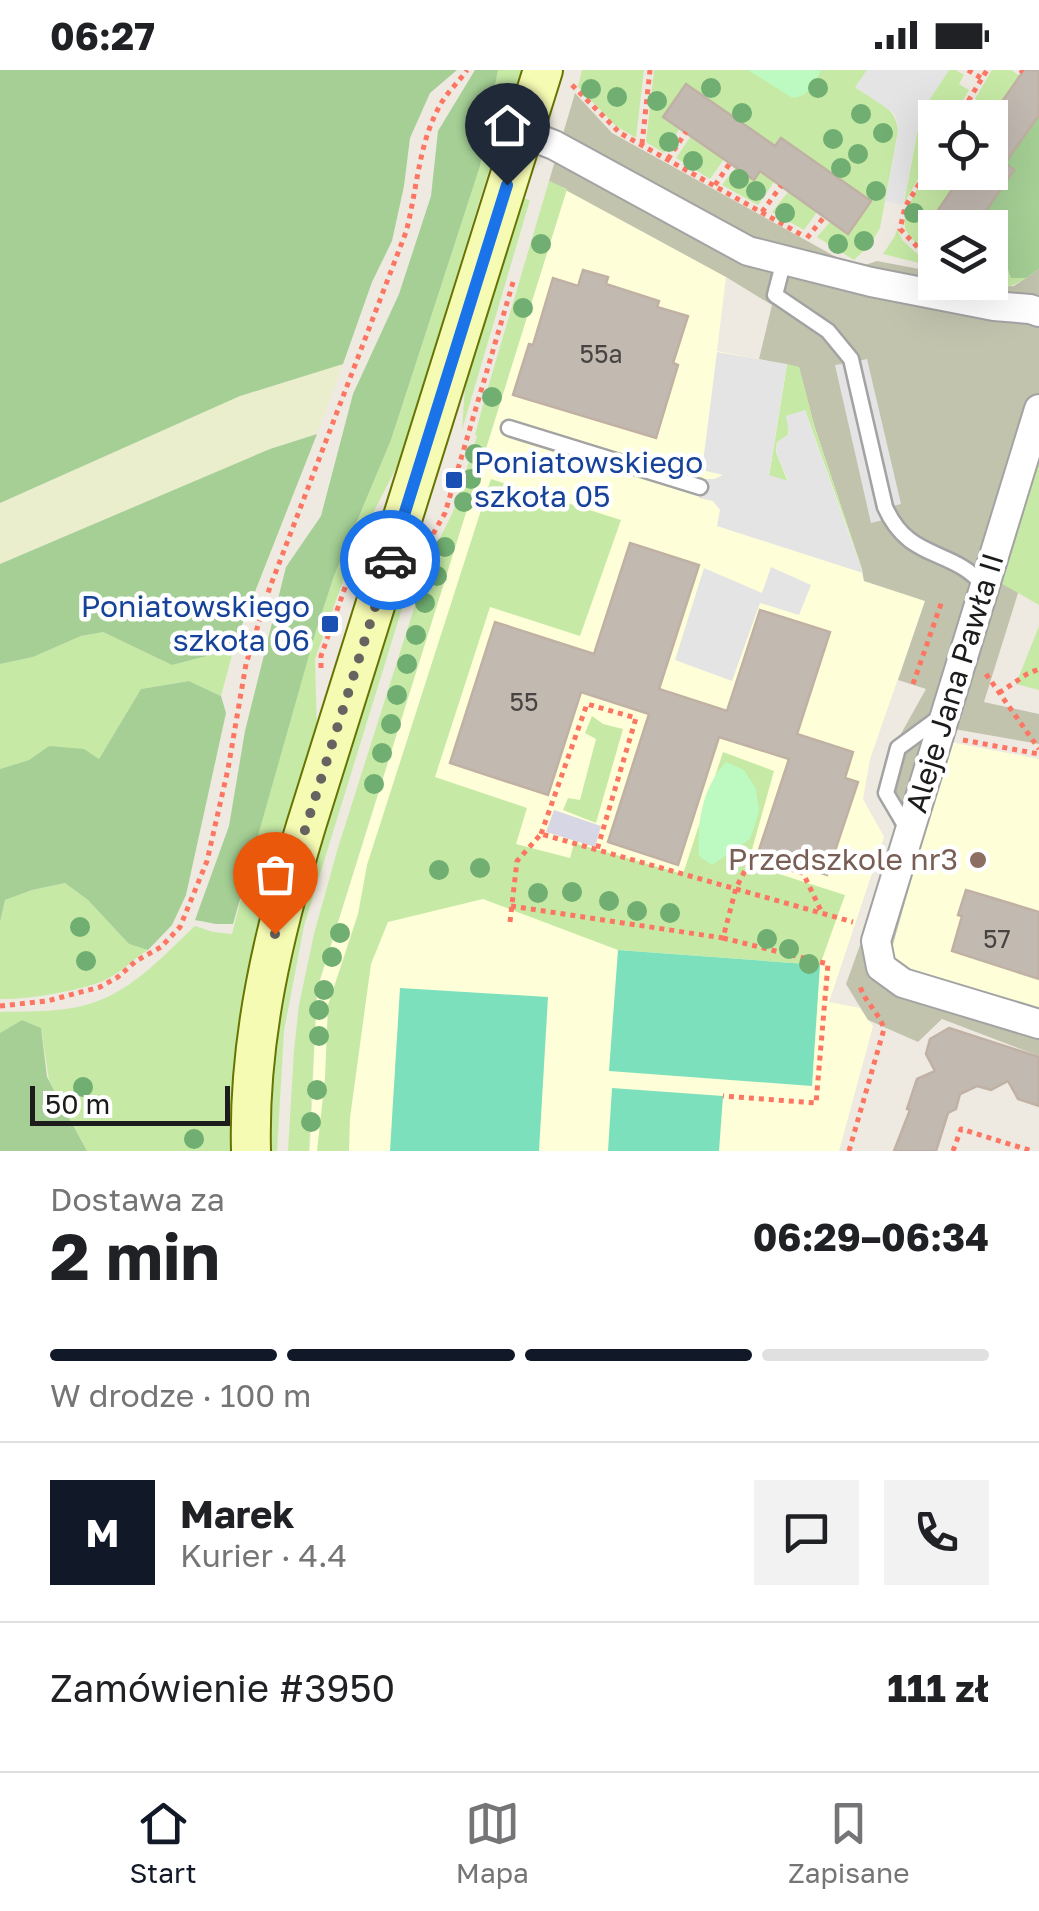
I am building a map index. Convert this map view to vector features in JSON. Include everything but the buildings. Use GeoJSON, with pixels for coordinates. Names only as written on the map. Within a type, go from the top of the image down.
{"type":"FeatureCollection","features":[{"type":"Feature","properties":{"kind":"street"},"geometry":{"type":"LineString","coordinates":[[251,1151],[255,1046],[275,934],[524,133],[558,78]]}},
{"type":"Feature","properties":{"kind":"street"},"geometry":{"type":"LineString","coordinates":[[524,133],[554,145],[748,251],[871,282],[1039,312]]}},
{"type":"Feature","properties":{"kind":"street"},"geometry":{"type":"LineString","coordinates":[[998,307],[1028,299],[1039,291]]}},
{"type":"Feature","properties":{"kind":"street","name":"Aleje Jana Pawła II"},"geometry":{"type":"LineString","coordinates":[[871,933],[910,833],[1039,409]]}},
{"type":"Feature","properties":{"kind":"street"},"geometry":{"type":"LineString","coordinates":[[871,933],[881,967],[903,982],[1039,1024]]}},
{"type":"Feature","properties":{"kind":"lane"},"geometry":{"type":"LineString","coordinates":[[784,260],[775,295],[828,331],[850,359],[885,507],[900,534],[976,576],[984,587]]}},
{"type":"Feature","properties":{"kind":"lane"},"geometry":{"type":"LineString","coordinates":[[509,428],[700,488]]}},
{"type":"Feature","properties":{"kind":"path"},"geometry":{"type":"LineString","coordinates":[[0,1006],[47,1001],[100,987],[161,947],[180,928],[207,860],[246,664],[266,600],[406,232],[425,138],[444,98],[467,70]]}},
{"type":"Feature","properties":{"kind":"path"},"geometry":{"type":"LineString","coordinates":[[642,144],[650,70]]}},
{"type":"Feature","properties":{"kind":"path"},"geometry":{"type":"LineString","coordinates":[[968,70],[981,78]]}},
{"type":"Feature","properties":{"kind":"path"},"geometry":{"type":"LineString","coordinates":[[969,100],[987,70]]}},
{"type":"Feature","properties":{"kind":"path"},"geometry":{"type":"LineString","coordinates":[[558,78],[611,126],[819,245]]}},
{"type":"Feature","properties":{"kind":"path"},"geometry":{"type":"LineString","coordinates":[[668,159],[686,132]]}},
{"type":"Feature","properties":{"kind":"path"},"geometry":{"type":"LineString","coordinates":[[714,186],[730,163]]}},
{"type":"Feature","properties":{"kind":"path"},"geometry":{"type":"LineString","coordinates":[[918,185],[904,208],[900,230],[918,248]]}},
{"type":"Feature","properties":{"kind":"path"},"geometry":{"type":"LineString","coordinates":[[762,212],[780,186]]}},
{"type":"Feature","properties":{"kind":"path"},"geometry":{"type":"LineString","coordinates":[[807,238],[824,217]]}},
{"type":"Feature","properties":{"kind":"path"},"geometry":{"type":"LineString","coordinates":[[430,542],[446,513],[516,271]]}},
{"type":"Feature","properties":{"kind":"path"},"geometry":{"type":"LineString","coordinates":[[913,684],[942,601]]}},
{"type":"Feature","properties":{"kind":"path"},"geometry":{"type":"LineString","coordinates":[[966,646],[1039,751]]}},
{"type":"Feature","properties":{"kind":"path"},"geometry":{"type":"LineString","coordinates":[[1000,693],[1039,669]]}},
{"type":"Feature","properties":{"kind":"path"},"geometry":{"type":"LineString","coordinates":[[510,922],[516,861],[541,834],[587,704],[636,718],[597,850]]}},
{"type":"Feature","properties":{"kind":"path"},"geometry":{"type":"LineString","coordinates":[[942,724],[1039,751]]}},
{"type":"Feature","properties":{"kind":"path"},"geometry":{"type":"LineString","coordinates":[[541,834],[822,913],[871,933],[860,984],[863,996],[884,1028],[848,1151]]}},
{"type":"Feature","properties":{"kind":"path"},"geometry":{"type":"LineString","coordinates":[[722,938],[736,888],[752,857],[802,873],[822,913]]}},
{"type":"Feature","properties":{"kind":"path"},"geometry":{"type":"LineString","coordinates":[[512,906],[722,938],[828,964],[816,1103],[723,1096]]}},
{"type":"Feature","properties":{"kind":"path"},"geometry":{"type":"LineString","coordinates":[[953,1151],[961,1129],[1032,1151]]}},
{"type":"Feature","properties":{"kind":"shaded area"},"geometry":{"type":"Polygon","coordinates":[[[867,70],[949,70],[929,100],[918,100],[918,128],[903,205],[885,201],[897,120],[894,113],[855,87],[867,70]]]}},
{"type":"Feature","properties":{"kind":"shaded area"},"geometry":{"type":"Polygon","coordinates":[[[575,93],[612,133],[856,268],[877,261],[918,269],[918,300],[1008,300],[1008,286],[1039,269],[1039,526],[984,702],[1039,714],[1039,744],[954,729],[888,962],[1039,1013],[1039,1056],[942,1019],[918,1042],[868,1020],[846,984],[899,837],[878,790],[893,748],[926,689],[898,680],[925,601],[864,581],[799,368],[759,359],[772,305],[549,181],[575,93]]]}},
{"type":"Feature","properties":{"kind":"shaded area"},"geometry":{"type":"Polygon","coordinates":[[[567,189],[726,277],[717,351],[799,367],[864,581],[925,601],[870,759],[863,799],[884,837],[829,1002],[860,1008],[873,1026],[839,1151],[310,1151],[317,990],[567,189]]]}},
{"type":"Feature","properties":{"kind":"shaded area"},"geometry":{"type":"Polygon","coordinates":[[[717,352],[787,364],[769,475],[788,481],[776,452],[777,442],[789,434],[786,416],[805,410],[863,573],[717,526],[720,510],[713,501],[699,498],[701,479],[723,475],[702,470],[717,352]]]}},
{"type":"Feature","properties":{"kind":"shaded area"},"geometry":{"type":"Polygon","coordinates":[[[867,359],[901,504],[889,507],[855,362],[867,359]]]}},
{"type":"Feature","properties":{"kind":"shaded area"},"geometry":{"type":"Polygon","coordinates":[[[848,363],[883,520],[871,523],[835,365],[848,363]]]}},
{"type":"Feature","properties":{"kind":"shaded area"},"geometry":{"type":"Polygon","coordinates":[[[343,364],[317,433],[270,449],[0,564],[0,503],[240,396],[343,364]]]}},
{"type":"Feature","properties":{"kind":"shaded area"},"geometry":{"type":"Polygon","coordinates":[[[771,567],[811,585],[799,615],[760,603],[732,681],[675,660],[704,568],[762,593],[771,567]]]}},
{"type":"Feature","properties":{"kind":"shaded area","name":"Przedszkole nr3"},"geometry":{"type":"Polygon","coordinates":[[[950,742],[1039,759],[1039,1013],[888,962],[950,742]]]}},
{"type":"Feature","properties":{"kind":"shaded area"},"geometry":{"type":"Polygon","coordinates":[[[554,810],[601,826],[595,847],[546,832],[554,810]]]}},
{"type":"Feature","properties":{"kind":"green space"},"geometry":{"type":"Polygon","coordinates":[[[0,70],[457,70],[430,93],[410,138],[392,241],[372,282],[343,364],[240,396],[0,503],[0,70]]]}},
{"type":"Feature","properties":{"kind":"green space"},"geometry":{"type":"Polygon","coordinates":[[[475,70],[498,70],[480,166],[391,440],[334,576],[315,634],[233,924],[195,920],[229,826],[245,731],[286,567],[321,516],[353,394],[399,294],[431,196],[438,131],[475,70]]]}},
{"type":"Feature","properties":{"kind":"green space"},"geometry":{"type":"Polygon","coordinates":[[[498,70],[529,70],[497,171],[489,170],[399,462],[366,527],[315,659],[317,735],[266,897],[245,992],[236,1082],[237,1151],[87,1151],[49,1080],[41,1028],[22,1020],[0,1033],[0,1012],[84,1006],[136,980],[195,926],[232,934],[315,634],[334,576],[391,440],[480,166],[498,70]]]}},
{"type":"Feature","properties":{"kind":"green space"},"geometry":{"type":"Polygon","coordinates":[[[582,70],[644,70],[636,138],[616,126],[578,87],[582,70]]]}},
{"type":"Feature","properties":{"kind":"green space"},"geometry":{"type":"Polygon","coordinates":[[[654,70],[867,70],[856,88],[889,110],[898,131],[880,228],[870,245],[854,260],[817,237],[830,222],[848,233],[870,201],[782,138],[775,146],[687,84],[680,128],[664,153],[646,142],[654,70]]]}},
{"type":"Feature","properties":{"kind":"green space"},"geometry":{"type":"Polygon","coordinates":[[[748,70],[821,70],[810,89],[791,97],[748,70]]]}},
{"type":"Feature","properties":{"kind":"green space"},"geometry":{"type":"Polygon","coordinates":[[[949,70],[964,75],[959,84],[969,90],[963,100],[929,100],[949,70]]]}},
{"type":"Feature","properties":{"kind":"green space"},"geometry":{"type":"Polygon","coordinates":[[[992,70],[1011,70],[1020,76],[1003,100],[975,99],[992,70]]]}},
{"type":"Feature","properties":{"kind":"green space"},"geometry":{"type":"Polygon","coordinates":[[[1039,115],[1039,269],[1026,278],[1011,278],[1008,270],[1008,210],[986,210],[1000,190],[1008,190],[1008,179],[1014,170],[1008,165],[1008,159],[1039,115]]]}},
{"type":"Feature","properties":{"kind":"green space"},"geometry":{"type":"Polygon","coordinates":[[[918,128],[918,180],[904,203],[918,128]]]}},
{"type":"Feature","properties":{"kind":"green space"},"geometry":{"type":"Polygon","coordinates":[[[691,136],[724,159],[710,179],[676,158],[691,136]]]}},
{"type":"Feature","properties":{"kind":"green space"},"geometry":{"type":"Polygon","coordinates":[[[736,167],[754,179],[760,172],[774,182],[758,205],[722,185],[736,167]]]}},
{"type":"Feature","properties":{"kind":"green space"},"geometry":{"type":"Polygon","coordinates":[[[549,181],[567,189],[317,989],[309,1151],[288,1151],[299,1005],[314,934],[415,605],[435,548],[453,512],[477,436],[549,181]]]}},
{"type":"Feature","properties":{"kind":"green space"},"geometry":{"type":"Polygon","coordinates":[[[918,189],[952,190],[938,210],[918,210],[918,245],[905,225],[918,189]]]}},
{"type":"Feature","properties":{"kind":"green space"},"geometry":{"type":"Polygon","coordinates":[[[788,192],[817,212],[804,230],[772,212],[788,192]]]}},
{"type":"Feature","properties":{"kind":"green space"},"geometry":{"type":"Polygon","coordinates":[[[519,197],[530,200],[462,430],[466,372],[519,197]]]}},
{"type":"Feature","properties":{"kind":"green space"},"geometry":{"type":"Polygon","coordinates":[[[897,229],[903,241],[918,254],[918,263],[883,254],[897,229]]]}},
{"type":"Feature","properties":{"kind":"green space"},"geometry":{"type":"Polygon","coordinates":[[[1008,270],[1011,278],[1026,278],[1008,286],[1008,270]]]}},
{"type":"Feature","properties":{"kind":"green space"},"geometry":{"type":"Polygon","coordinates":[[[787,364],[799,367],[862,569],[805,410],[789,427],[788,436],[777,442],[776,452],[788,482],[769,476],[787,364]]]}},
{"type":"Feature","properties":{"kind":"green space"},"geometry":{"type":"Polygon","coordinates":[[[317,434],[236,640],[211,655],[172,665],[103,632],[81,636],[33,657],[0,664],[0,564],[270,449],[317,434]]]}},
{"type":"Feature","properties":{"kind":"green space"},"geometry":{"type":"Polygon","coordinates":[[[1039,454],[1039,605],[997,581],[1039,454]]]}},
{"type":"Feature","properties":{"kind":"green space"},"geometry":{"type":"Polygon","coordinates":[[[491,479],[621,520],[580,636],[490,607],[435,777],[527,808],[516,844],[570,858],[574,843],[683,874],[723,752],[774,771],[748,864],[845,895],[820,965],[618,950],[483,899],[388,922],[371,964],[349,1151],[317,1151],[328,1005],[358,914],[367,865],[491,479]]]}},
{"type":"Feature","properties":{"kind":"green space"},"geometry":{"type":"Polygon","coordinates":[[[425,534],[304,926],[284,1031],[277,1151],[265,1151],[266,1107],[285,953],[389,607],[425,534]]]}},
{"type":"Feature","properties":{"kind":"green space"},"geometry":{"type":"Polygon","coordinates":[[[1039,626],[1039,690],[1016,684],[1039,626]]]}},
{"type":"Feature","properties":{"kind":"green space"},"geometry":{"type":"Polygon","coordinates":[[[103,632],[172,665],[211,655],[236,640],[221,696],[189,681],[141,689],[99,759],[49,746],[29,760],[0,769],[0,664],[33,657],[81,636],[103,632]]]}},
{"type":"Feature","properties":{"kind":"green space"},"geometry":{"type":"Polygon","coordinates":[[[189,681],[221,696],[226,713],[186,895],[172,925],[148,950],[129,944],[88,900],[65,883],[5,900],[0,922],[0,769],[29,760],[49,746],[84,749],[99,759],[141,689],[189,681]]]}},
{"type":"Feature","properties":{"kind":"green space"},"geometry":{"type":"Polygon","coordinates":[[[592,716],[603,724],[623,729],[596,823],[563,810],[568,798],[580,800],[596,739],[585,733],[592,716]]]}},
{"type":"Feature","properties":{"kind":"green space"},"geometry":{"type":"Polygon","coordinates":[[[726,762],[744,770],[756,789],[759,812],[750,839],[712,865],[699,856],[700,818],[711,783],[726,762]]]}},
{"type":"Feature","properties":{"kind":"green space"},"geometry":{"type":"Polygon","coordinates":[[[65,883],[88,900],[129,944],[148,950],[114,975],[87,986],[0,999],[0,922],[5,900],[65,883]]]}},
{"type":"Feature","properties":{"kind":"green space"},"geometry":{"type":"Polygon","coordinates":[[[618,950],[820,965],[812,1086],[609,1071],[618,950]]]}},
{"type":"Feature","properties":{"kind":"green space"},"geometry":{"type":"Polygon","coordinates":[[[400,988],[548,997],[539,1151],[390,1151],[400,988]]]}},
{"type":"Feature","properties":{"kind":"green space"},"geometry":{"type":"Polygon","coordinates":[[[22,1020],[41,1028],[47,1077],[87,1151],[0,1151],[0,1033],[22,1020]]]}},
{"type":"Feature","properties":{"kind":"green space"},"geometry":{"type":"Polygon","coordinates":[[[612,1088],[723,1096],[719,1151],[608,1151],[612,1088]]]}},
{"type":"Feature","properties":{"kind":"way so far"},"geometry":{"type":"LineString","coordinates":[[275,934],[390,560]]}},
{"type":"Feature","properties":{"kind":"place","name":"Poniatowskiego szkoła 05"},"geometry":{"type":"Point","coordinates":[454,480]}},
{"type":"Feature","properties":{"kind":"place","name":"Poniatowskiego szkoła 06"},"geometry":{"type":"Point","coordinates":[330,624]}},
{"type":"Feature","properties":{"kind":"place","name":"Przedszkole nr3"},"geometry":{"type":"Point","coordinates":[978,860]}},
{"type":"Feature","properties":{"kind":"route"},"geometry":{"type":"LineString","coordinates":[[390,560],[507,185]]}}]}
